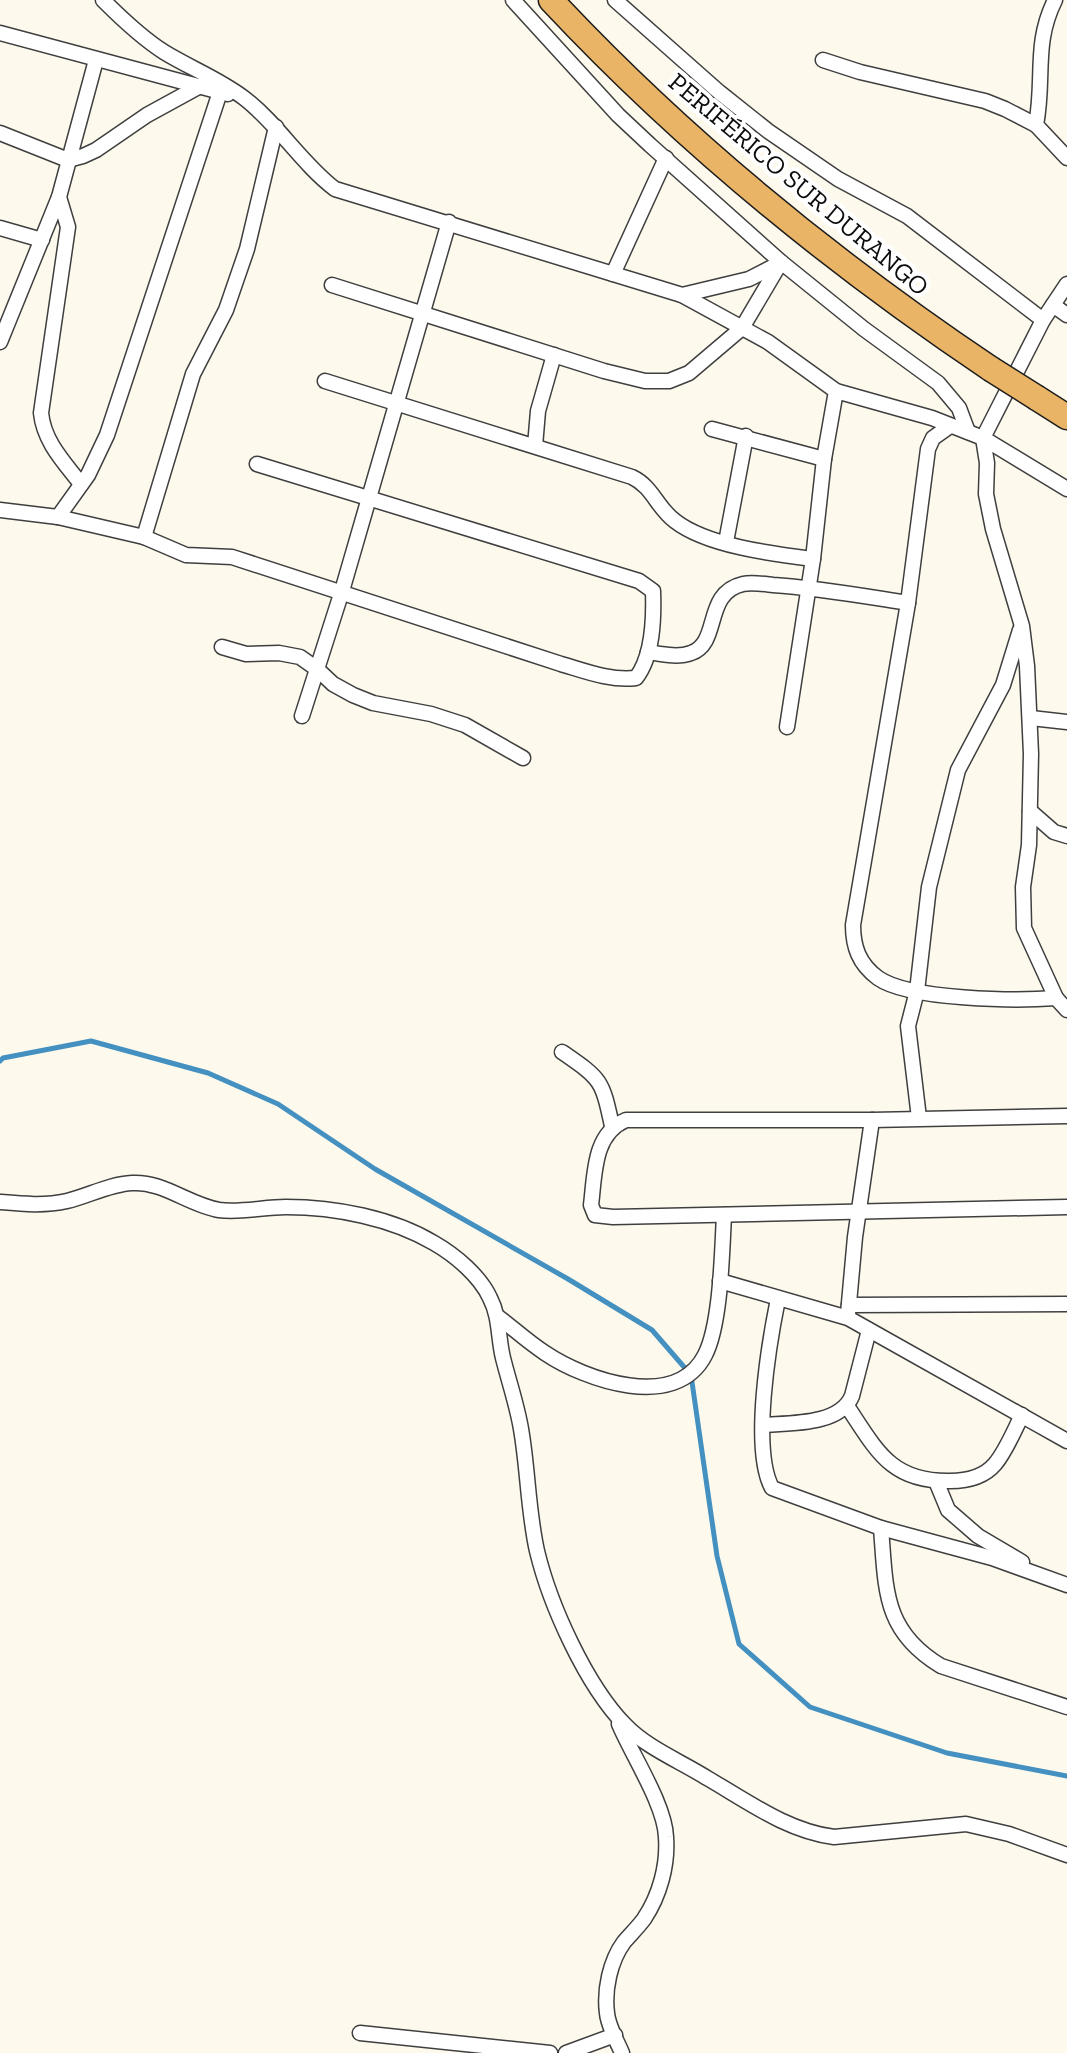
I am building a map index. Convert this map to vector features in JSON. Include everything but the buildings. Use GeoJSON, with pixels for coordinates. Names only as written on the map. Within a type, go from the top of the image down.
{"type":"FeatureCollection","features":[{"type":"Feature","properties":{"kind":"highway","name":"PERIFÉRICO SUR DURANGO"},"geometry":{"type":"LineString","coordinates":[[551,0],[637,87],[790,221],[870,285],[991,369],[1067,417]]}},
{"type":"Feature","properties":{"kind":"street"},"geometry":{"type":"LineString","coordinates":[[103,0],[163,51],[243,97],[335,189],[682,295],[792,357],[836,391],[932,418],[983,438],[1067,489]]}},
{"type":"Feature","properties":{"kind":"street"},"geometry":{"type":"LineString","coordinates":[[513,0],[618,115],[781,262],[864,329],[938,383],[959,408],[968,432]]}},
{"type":"Feature","properties":{"kind":"street"},"geometry":{"type":"LineString","coordinates":[[615,0],[768,131],[838,179],[907,216],[1043,320]]}},
{"type":"Feature","properties":{"kind":"street"},"geometry":{"type":"LineString","coordinates":[[1036,125],[1041,102],[1039,52],[1043,30],[1055,0]]}},
{"type":"Feature","properties":{"kind":"street"},"geometry":{"type":"LineString","coordinates":[[0,33],[243,97]]}},
{"type":"Feature","properties":{"kind":"street"},"geometry":{"type":"LineString","coordinates":[[0,342],[59,197],[96,60]]}},
{"type":"Feature","properties":{"kind":"street"},"geometry":{"type":"LineString","coordinates":[[823,60],[860,72],[985,101],[1036,125],[1067,158]]}},
{"type":"Feature","properties":{"kind":"street"},"geometry":{"type":"LineString","coordinates":[[0,133],[68,160],[96,150],[147,115],[200,86]]}},
{"type":"Feature","properties":{"kind":"street"},"geometry":{"type":"LineString","coordinates":[[58,517],[98,457],[107,435],[220,92]]}},
{"type":"Feature","properties":{"kind":"street"},"geometry":{"type":"LineString","coordinates":[[144,537],[193,374],[226,310],[247,249],[276,127]]}},
{"type":"Feature","properties":{"kind":"street"},"geometry":{"type":"LineString","coordinates":[[613,274],[666,158]]}},
{"type":"Feature","properties":{"kind":"street"},"geometry":{"type":"LineString","coordinates":[[59,197],[68,227],[41,413],[50,444],[81,484]]}},
{"type":"Feature","properties":{"kind":"street"},"geometry":{"type":"LineString","coordinates":[[302,716],[342,591],[449,222]]}},
{"type":"Feature","properties":{"kind":"street"},"geometry":{"type":"LineString","coordinates":[[0,228],[42,240]]}},
{"type":"Feature","properties":{"kind":"street"},"geometry":{"type":"LineString","coordinates":[[682,295],[749,279],[781,262]]}},
{"type":"Feature","properties":{"kind":"street"},"geometry":{"type":"LineString","coordinates":[[332,285],[604,371],[645,381],[669,381],[689,373],[742,328],[781,262]]}},
{"type":"Feature","properties":{"kind":"street"},"geometry":{"type":"LineString","coordinates":[[1067,284],[1043,320],[983,438],[987,463],[986,494],[1022,626],[1031,718],[1024,928],[1056,998],[1067,1010]]}},
{"type":"Feature","properties":{"kind":"street"},"geometry":{"type":"LineString","coordinates":[[1053,305],[1067,315]]}},
{"type":"Feature","properties":{"kind":"street"},"geometry":{"type":"LineString","coordinates":[[535,446],[538,411],[554,355]]}},
{"type":"Feature","properties":{"kind":"street"},"geometry":{"type":"LineString","coordinates":[[325,381],[642,481],[673,520],[693,531],[765,553],[813,559]]}},
{"type":"Feature","properties":{"kind":"street"},"geometry":{"type":"LineString","coordinates":[[787,727],[836,391]]}},
{"type":"Feature","properties":{"kind":"street"},"geometry":{"type":"LineString","coordinates":[[950,426],[933,438],[928,449],[908,603],[853,925],[853,947],[879,978],[897,987],[997,1000],[1056,998]]}},
{"type":"Feature","properties":{"kind":"street"},"geometry":{"type":"LineString","coordinates":[[712,429],[824,459]]}},
{"type":"Feature","properties":{"kind":"street"},"geometry":{"type":"LineString","coordinates":[[726,542],[746,436]]}},
{"type":"Feature","properties":{"kind":"street"},"geometry":{"type":"LineString","coordinates":[[0,510],[58,517],[144,537],[186,555],[232,557],[561,664],[623,679],[636,678],[643,669],[654,611],[653,591],[648,586],[626,576],[257,464]]}},
{"type":"Feature","properties":{"kind":"street"},"geometry":{"type":"LineString","coordinates":[[648,652],[693,653],[703,644],[716,605],[727,590],[744,583],[808,587],[908,603]]}},
{"type":"Feature","properties":{"kind":"street"},"geometry":{"type":"LineString","coordinates":[[919,1118],[908,1026],[917,991],[929,887],[958,770],[1003,685],[1022,626]]}},
{"type":"Feature","properties":{"kind":"street"},"geometry":{"type":"LineString","coordinates":[[222,647],[246,654],[279,653],[300,657],[333,684],[353,695],[373,703],[431,714],[465,725],[523,758]]}},
{"type":"Feature","properties":{"kind":"street"},"geometry":{"type":"LineString","coordinates":[[1031,718],[1067,722]]}},
{"type":"Feature","properties":{"kind":"street"},"geometry":{"type":"LineString","coordinates":[[1030,811],[1054,832],[1067,836]]}},
{"type":"Feature","properties":{"kind":"street"},"geometry":{"type":"LineString","coordinates":[[562,1052],[594,1075],[600,1083],[612,1126]]}},
{"type":"Feature","properties":{"kind":"street"},"geometry":{"type":"LineString","coordinates":[[1067,1116],[626,1120],[612,1126],[603,1138],[591,1205],[595,1215],[1067,1207]]}},
{"type":"Feature","properties":{"kind":"street"},"geometry":{"type":"LineString","coordinates":[[848,1311],[872,1120]]}},
{"type":"Feature","properties":{"kind":"street"},"geometry":{"type":"LineString","coordinates":[[0,1202],[41,1205],[131,1183],[147,1183],[225,1211],[286,1207],[354,1215],[391,1224],[437,1244],[461,1263],[490,1297],[497,1316],[502,1355],[521,1428],[537,1549],[548,1588],[561,1621],[614,1712],[659,1809],[666,1832],[667,1860],[658,1892],[645,1918],[613,1961],[609,1980],[607,2014],[622,2053]]}},
{"type":"Feature","properties":{"kind":"street"},"geometry":{"type":"LineString","coordinates":[[497,1316],[545,1353],[572,1369],[636,1387],[676,1382],[695,1369],[706,1354],[720,1281],[724,1215]]}},
{"type":"Feature","properties":{"kind":"street"},"geometry":{"type":"LineString","coordinates":[[720,1281],[778,1299],[848,1311],[1067,1304]]}},
{"type":"Feature","properties":{"kind":"street"},"geometry":{"type":"LineString","coordinates":[[778,1299],[767,1358],[764,1425],[765,1467],[772,1488],[881,1528],[992,1558],[1060,1583]]}},
{"type":"Feature","properties":{"kind":"street"},"geometry":{"type":"LineString","coordinates":[[848,1311],[869,1330],[1067,1441]]}},
{"type":"Feature","properties":{"kind":"street"},"geometry":{"type":"LineString","coordinates":[[764,1425],[833,1415],[847,1406],[869,1330]]}},
{"type":"Feature","properties":{"kind":"street"},"geometry":{"type":"LineString","coordinates":[[847,1406],[893,1467],[908,1476],[936,1481],[960,1481],[978,1476],[995,1465],[1022,1415]]}},
{"type":"Feature","properties":{"kind":"street"},"geometry":{"type":"LineString","coordinates":[[936,1481],[948,1510],[978,1536],[1060,1583]]}},
{"type":"Feature","properties":{"kind":"street"},"geometry":{"type":"LineString","coordinates":[[881,1528],[884,1572],[897,1625],[923,1655],[941,1666],[1067,1707]]}},
{"type":"Feature","properties":{"kind":"street"},"geometry":{"type":"LineString","coordinates":[[614,1712],[641,1739],[771,1816],[801,1830],[834,1837],[966,1824],[1009,1834],[1067,1855]]}},
{"type":"Feature","properties":{"kind":"street"},"geometry":{"type":"LineString","coordinates":[[360,2033],[550,2053]]}},
{"type":"Feature","properties":{"kind":"street"},"geometry":{"type":"LineString","coordinates":[[566,2053],[615,2035]]}},
{"type":"Feature","properties":{"kind":"waterway"},"geometry":{"type":"LineString","coordinates":[[0,1061],[91,1041],[208,1073],[278,1104],[375,1169],[652,1330],[691,1375],[717,1556],[739,1644],[810,1707],[947,1753],[1067,1776]]}}]}
